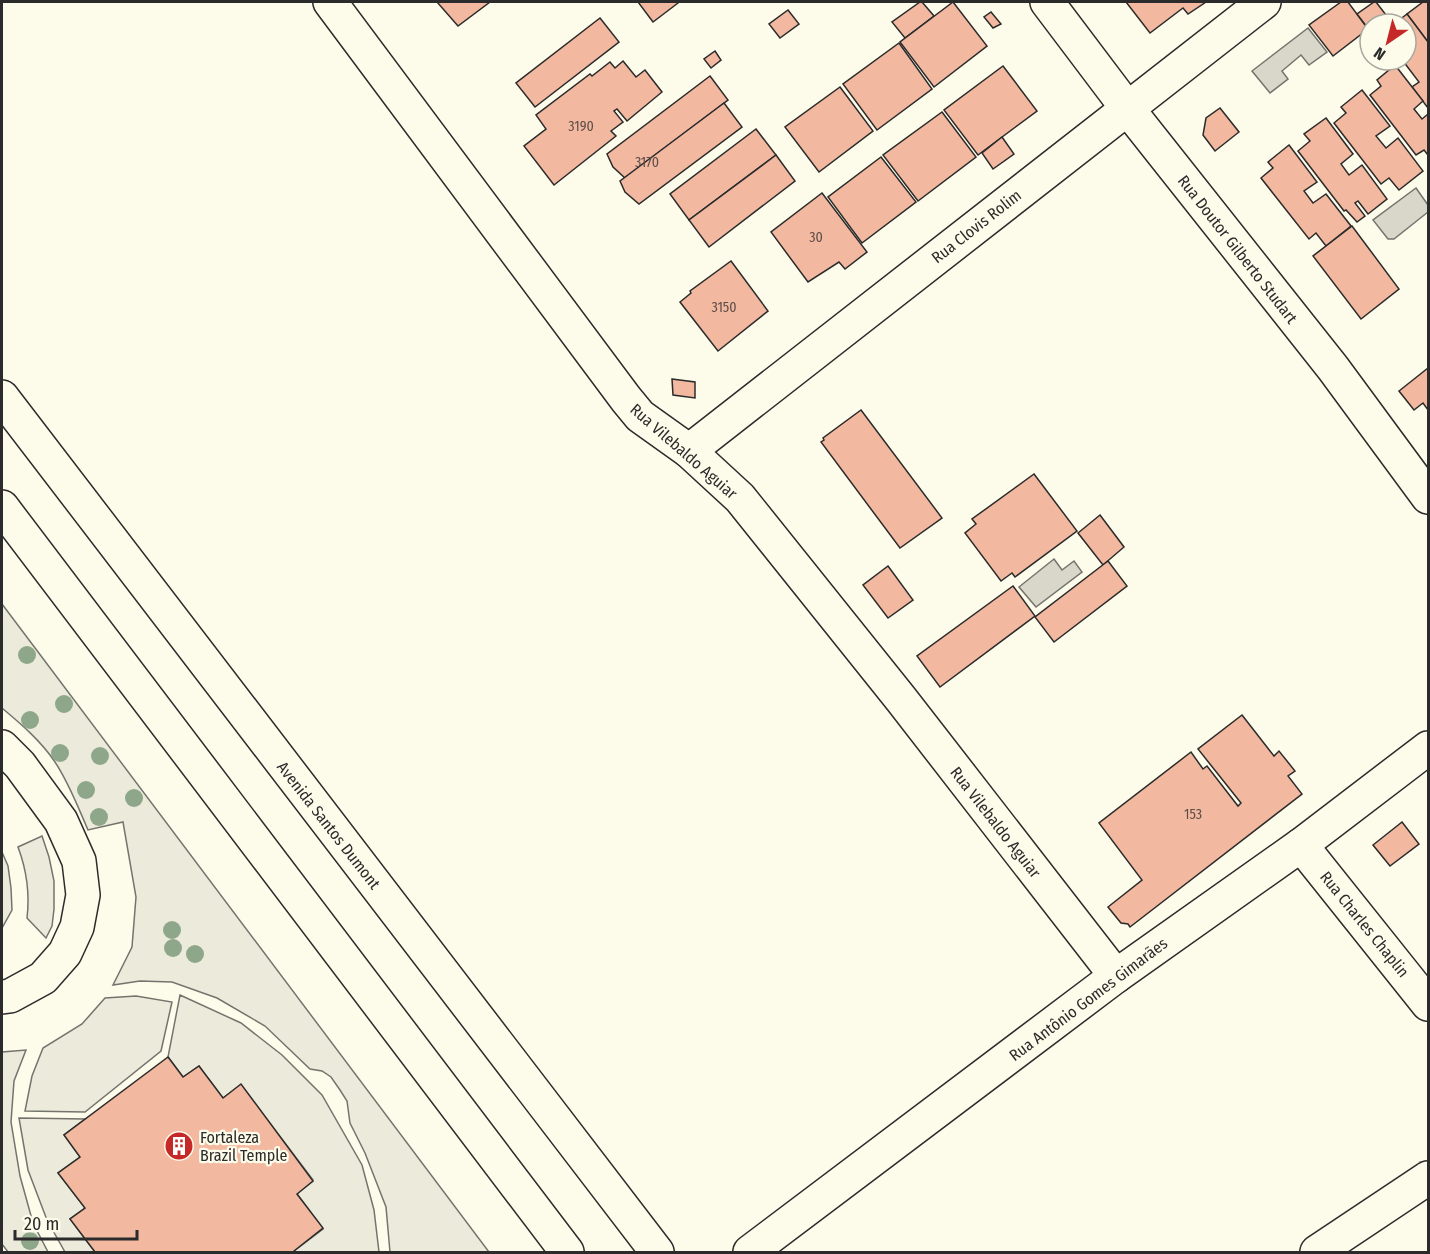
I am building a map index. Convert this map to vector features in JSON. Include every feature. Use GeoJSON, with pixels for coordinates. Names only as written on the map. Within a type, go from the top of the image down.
{"type":"FeatureCollection","features":[{"type":"Feature","properties":{"kind":"street","name":"Rua Vilebaldo Aguiar"},"geometry":{"type":"LineString","coordinates":[[330,2],[626,399],[640,416],[689,452],[747,507],[902,699],[1116,976]]}},
{"type":"Feature","properties":{"kind":"street","name":"Rua Doutor Gilberto Studart"},"geometry":{"type":"LineString","coordinates":[[1047,2],[1127,108],[1333,368],[1428,497]]}},
{"type":"Feature","properties":{"kind":"street","name":"Rua Clovis Rolim"},"geometry":{"type":"LineString","coordinates":[[689,452],[1264,2]]}},
{"type":"Feature","properties":{"kind":"street","name":"Avenida Santos Dumont"},"geometry":{"type":"LineString","coordinates":[[2,397],[657,1252]]}},
{"type":"Feature","properties":{"kind":"street"},"geometry":{"type":"LineString","coordinates":[[2,507],[567,1252]]}},
{"type":"Feature","properties":{"kind":"street"},"geometry":{"type":"LineString","coordinates":[[2,747],[21,765],[61,821],[78,861],[83,895],[77,927],[65,953],[43,978],[10,996],[2,997]]}},
{"type":"Feature","properties":{"kind":"street","name":"Rua Antônio Gomes Gimarães"},"geometry":{"type":"LineString","coordinates":[[750,1252],[1116,976],[1426,756]]}},
{"type":"Feature","properties":{"kind":"street","name":"Rua Charles Chaplin"},"geometry":{"type":"LineString","coordinates":[[1301,845],[1428,1004]]}},
{"type":"Feature","properties":{"kind":"street"},"geometry":{"type":"LineString","coordinates":[[1317,1252],[1428,1178]]}},
{"type":"Feature","properties":{"kind":"shaded area"},"geometry":{"type":"Polygon","coordinates":[[[1308,28],[1327,52],[1309,65],[1301,55],[1282,71],[1288,79],[1270,93],[1252,71],[1308,28]]]}},
{"type":"Feature","properties":{"kind":"shaded area"},"geometry":{"type":"Polygon","coordinates":[[[1416,188],[1428,205],[1428,212],[1394,239],[1388,239],[1373,220],[1416,188]]]}},
{"type":"Feature","properties":{"kind":"shaded area"},"geometry":{"type":"Polygon","coordinates":[[[1054,559],[1062,570],[1074,561],[1082,572],[1036,607],[1019,587],[1054,559]]]}},
{"type":"Feature","properties":{"kind":"shaded area"},"geometry":{"type":"Polygon","coordinates":[[[2,604],[489,1252],[390,1252],[386,1207],[365,1153],[350,1123],[347,1101],[331,1077],[322,1071],[310,1069],[265,1026],[217,998],[172,982],[140,981],[113,985],[132,947],[136,897],[123,822],[88,830],[55,762],[37,740],[2,708],[2,604]]]}},
{"type":"Feature","properties":{"kind":"shaded area"},"geometry":{"type":"Polygon","coordinates":[[[42,836],[54,881],[52,926],[46,938],[27,918],[27,882],[18,847],[42,836]]]}},
{"type":"Feature","properties":{"kind":"shaded area"},"geometry":{"type":"Polygon","coordinates":[[[2,852],[8,866],[12,910],[2,928],[2,852]]]}},
{"type":"Feature","properties":{"kind":"shaded area"},"geometry":{"type":"Polygon","coordinates":[[[180,995],[241,1023],[282,1055],[322,1095],[362,1165],[374,1210],[379,1252],[294,1251],[323,1229],[297,1194],[313,1180],[241,1085],[223,1098],[199,1066],[183,1077],[168,1057],[180,995]]]}},
{"type":"Feature","properties":{"kind":"shaded area"},"geometry":{"type":"Polygon","coordinates":[[[136,996],[172,1002],[161,1051],[85,1112],[25,1111],[32,1076],[43,1048],[82,1024],[105,998],[136,996]]]}},
{"type":"Feature","properties":{"kind":"shaded area"},"geometry":{"type":"Polygon","coordinates":[[[26,1050],[14,1081],[11,1122],[20,1176],[33,1223],[48,1252],[8,1252],[2,1244],[2,1052],[26,1050]]]}},
{"type":"Feature","properties":{"kind":"shaded area"},"geometry":{"type":"Polygon","coordinates":[[[19,1118],[85,1119],[64,1135],[80,1157],[58,1173],[85,1208],[70,1219],[95,1252],[65,1252],[47,1220],[28,1170],[19,1118]]]}},
{"type":"Feature","properties":{"kind":"building"},"geometry":{"type":"Polygon","coordinates":[[[437,2],[490,2],[458,26],[437,2]]]}},
{"type":"Feature","properties":{"kind":"building"},"geometry":{"type":"Polygon","coordinates":[[[638,2],[677,2],[678,3],[653,22],[638,2]]]}},
{"type":"Feature","properties":{"kind":"building"},"geometry":{"type":"Polygon","coordinates":[[[920,2],[934,16],[905,38],[892,22],[920,2]]]}},
{"type":"Feature","properties":{"kind":"building"},"geometry":{"type":"Polygon","coordinates":[[[953,2],[987,46],[934,87],[900,42],[953,2]]]}},
{"type":"Feature","properties":{"kind":"building"},"geometry":{"type":"Polygon","coordinates":[[[1126,2],[1206,2],[1188,14],[1183,8],[1150,33],[1126,2]]]}},
{"type":"Feature","properties":{"kind":"building"},"geometry":{"type":"Polygon","coordinates":[[[1341,2],[1348,2],[1358,16],[1358,37],[1333,56],[1309,25],[1341,2]]]}},
{"type":"Feature","properties":{"kind":"building"},"geometry":{"type":"Polygon","coordinates":[[[1376,2],[1384,12],[1360,12],[1376,2]]]}},
{"type":"Feature","properties":{"kind":"building"},"geometry":{"type":"Polygon","coordinates":[[[1423,2],[1428,2],[1428,42],[1418,29],[1418,12],[1410,12],[1423,2]]]}},
{"type":"Feature","properties":{"kind":"building"},"geometry":{"type":"Polygon","coordinates":[[[788,10],[799,24],[780,38],[769,24],[788,10]]]}},
{"type":"Feature","properties":{"kind":"building"},"geometry":{"type":"Polygon","coordinates":[[[991,12],[1001,24],[993,28],[984,17],[991,12]]]}},
{"type":"Feature","properties":{"kind":"building"},"geometry":{"type":"Polygon","coordinates":[[[600,18],[619,42],[535,107],[516,83],[600,18]]]}},
{"type":"Feature","properties":{"kind":"building"},"geometry":{"type":"Polygon","coordinates":[[[1418,29],[1428,42],[1428,108],[1412,87],[1419,82],[1411,72],[1418,72],[1418,29]]]}},
{"type":"Feature","properties":{"kind":"building"},"geometry":{"type":"Polygon","coordinates":[[[899,43],[932,89],[877,130],[843,84],[899,43]]]}},
{"type":"Feature","properties":{"kind":"building"},"geometry":{"type":"Polygon","coordinates":[[[715,51],[721,60],[711,68],[704,59],[715,51]]]}},
{"type":"Feature","properties":{"kind":"building"},"geometry":{"type":"Polygon","coordinates":[[[623,61],[636,77],[645,70],[662,92],[627,121],[617,109],[614,111],[623,122],[611,131],[616,136],[554,185],[524,146],[546,129],[536,115],[590,74],[592,76],[610,62],[615,68],[623,61]]]}},
{"type":"Feature","properties":{"kind":"building"},"geometry":{"type":"Polygon","coordinates":[[[1003,66],[1037,111],[978,155],[944,110],[1003,66]]]}},
{"type":"Feature","properties":{"kind":"building"},"geometry":{"type":"Polygon","coordinates":[[[1387,72],[1400,72],[1423,101],[1414,109],[1422,119],[1428,114],[1428,155],[1424,150],[1416,155],[1370,95],[1381,86],[1377,80],[1387,72]]]}},
{"type":"Feature","properties":{"kind":"building"},"geometry":{"type":"Polygon","coordinates":[[[710,76],[728,100],[625,178],[613,167],[607,154],[710,76]]]}},
{"type":"Feature","properties":{"kind":"building"},"geometry":{"type":"Polygon","coordinates":[[[840,87],[873,131],[819,172],[785,127],[840,87]]]}},
{"type":"Feature","properties":{"kind":"building"},"geometry":{"type":"Polygon","coordinates":[[[1362,90],[1390,126],[1376,136],[1386,148],[1398,138],[1423,171],[1399,190],[1389,178],[1381,184],[1334,123],[1346,113],[1341,107],[1362,90]]]}},
{"type":"Feature","properties":{"kind":"building"},"geometry":{"type":"Polygon","coordinates":[[[724,103],[742,127],[639,204],[625,192],[620,181],[724,103]]]}},
{"type":"Feature","properties":{"kind":"building"},"geometry":{"type":"Polygon","coordinates":[[[1220,108],[1239,132],[1215,151],[1203,135],[1206,118],[1220,108]]]}},
{"type":"Feature","properties":{"kind":"building"},"geometry":{"type":"Polygon","coordinates":[[[942,112],[976,157],[918,201],[883,155],[942,112]]]}},
{"type":"Feature","properties":{"kind":"building"},"geometry":{"type":"Polygon","coordinates":[[[1326,118],[1353,154],[1341,164],[1349,175],[1362,165],[1387,199],[1368,214],[1358,201],[1355,203],[1365,216],[1357,222],[1346,210],[1344,211],[1298,151],[1310,141],[1304,134],[1326,118]]]}},
{"type":"Feature","properties":{"kind":"building"},"geometry":{"type":"Polygon","coordinates":[[[756,129],[776,155],[689,220],[670,194],[756,129]]]}},
{"type":"Feature","properties":{"kind":"building"},"geometry":{"type":"Polygon","coordinates":[[[1002,137],[1014,154],[993,169],[982,153],[1002,137]]]}},
{"type":"Feature","properties":{"kind":"building"},"geometry":{"type":"Polygon","coordinates":[[[1289,145],[1317,182],[1304,191],[1313,203],[1326,194],[1351,226],[1326,246],[1316,233],[1309,239],[1261,178],[1273,168],[1268,162],[1289,145]]]}},
{"type":"Feature","properties":{"kind":"building"},"geometry":{"type":"Polygon","coordinates":[[[776,155],[795,181],[709,247],[689,220],[776,155]]]}},
{"type":"Feature","properties":{"kind":"building"},"geometry":{"type":"Polygon","coordinates":[[[881,157],[916,202],[862,243],[828,197],[881,157]]]}},
{"type":"Feature","properties":{"kind":"building"},"geometry":{"type":"Polygon","coordinates":[[[822,193],[867,252],[845,269],[839,262],[808,282],[771,232],[822,193]]]}},
{"type":"Feature","properties":{"kind":"building"},"geometry":{"type":"Polygon","coordinates":[[[1352,226],[1399,289],[1361,319],[1313,256],[1352,226]]]}},
{"type":"Feature","properties":{"kind":"building"},"geometry":{"type":"Polygon","coordinates":[[[731,261],[768,311],[718,351],[680,302],[691,293],[690,291],[731,261]]]}},
{"type":"Feature","properties":{"kind":"building"},"geometry":{"type":"Polygon","coordinates":[[[1428,368],[1428,410],[1423,403],[1414,410],[1399,391],[1428,368]]]}},
{"type":"Feature","properties":{"kind":"building"},"geometry":{"type":"Polygon","coordinates":[[[672,379],[695,382],[695,398],[673,395],[672,379]]]}},
{"type":"Feature","properties":{"kind":"building"},"geometry":{"type":"Polygon","coordinates":[[[861,410],[942,518],[900,548],[821,442],[823,438],[861,410]]]}},
{"type":"Feature","properties":{"kind":"building"},"geometry":{"type":"Polygon","coordinates":[[[1034,474],[1077,531],[1015,577],[1012,573],[1001,581],[965,533],[976,524],[972,519],[1034,474]]]}},
{"type":"Feature","properties":{"kind":"building"},"geometry":{"type":"Polygon","coordinates":[[[1100,515],[1124,547],[1103,565],[1078,533],[1100,515]]]}},
{"type":"Feature","properties":{"kind":"building"},"geometry":{"type":"Polygon","coordinates":[[[1108,561],[1127,586],[1054,642],[1035,617],[1108,561]]]}},
{"type":"Feature","properties":{"kind":"building"},"geometry":{"type":"Polygon","coordinates":[[[888,566],[913,600],[888,618],[863,585],[888,566]]]}},
{"type":"Feature","properties":{"kind":"building"},"geometry":{"type":"Polygon","coordinates":[[[1013,586],[1035,616],[940,687],[917,656],[1013,586]]]}},
{"type":"Feature","properties":{"kind":"building"},"geometry":{"type":"Polygon","coordinates":[[[1242,715],[1274,756],[1279,751],[1295,771],[1288,776],[1302,794],[1130,927],[1128,924],[1121,923],[1108,907],[1142,880],[1099,823],[1191,752],[1203,769],[1207,766],[1238,806],[1241,803],[1198,749],[1242,715]]]}},
{"type":"Feature","properties":{"kind":"building"},"geometry":{"type":"Polygon","coordinates":[[[1402,822],[1419,844],[1390,866],[1373,845],[1402,822]]]}},
{"type":"Feature","properties":{"kind":"building","name":"Fortaleza Brazil Temple"},"geometry":{"type":"Polygon","coordinates":[[[168,1057],[183,1077],[199,1066],[223,1098],[241,1084],[313,1181],[297,1194],[323,1228],[295,1252],[95,1252],[70,1219],[85,1208],[58,1173],[80,1157],[64,1135],[168,1057]]]}},
{"type":"Feature","properties":{"kind":"place","name":"Fortaleza Brazil Temple"},"geometry":{"type":"Point","coordinates":[179,1146]}}]}
